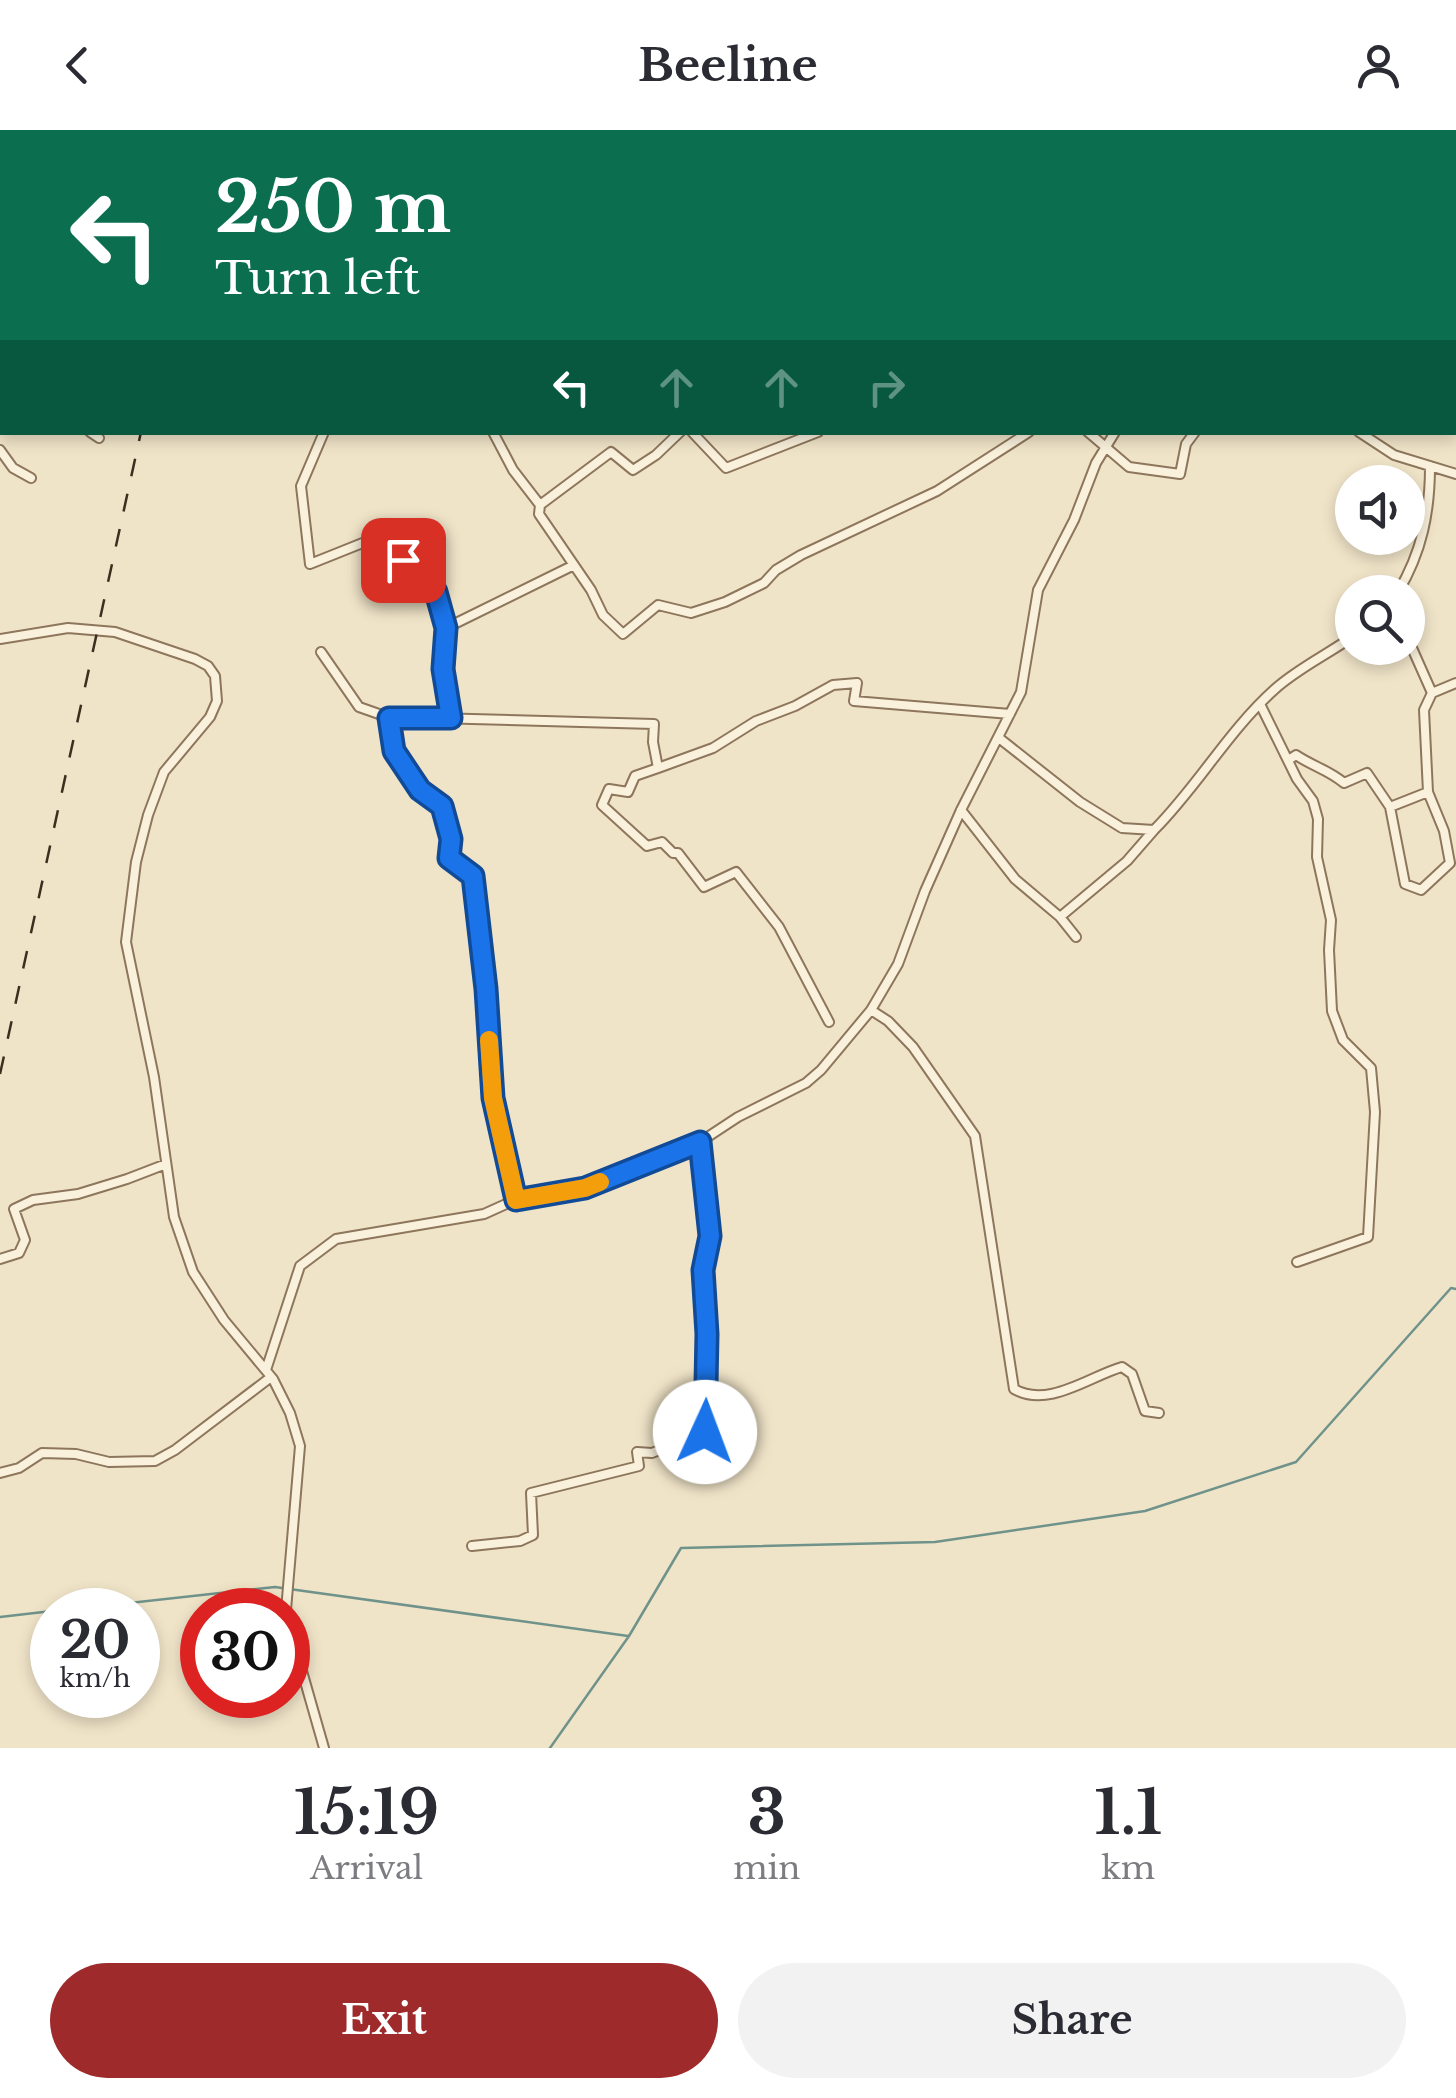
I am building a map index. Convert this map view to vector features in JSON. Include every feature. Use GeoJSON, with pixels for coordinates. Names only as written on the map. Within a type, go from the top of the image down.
{"type":"FeatureCollection","features":[{"type":"Feature","properties":{"kind":"street"},"geometry":{"type":"LineString","coordinates":[[94,435],[99,438]]}},
{"type":"Feature","properties":{"kind":"street"},"geometry":{"type":"LineString","coordinates":[[323,435],[301,486],[310,564],[370,540],[386,545],[403,560],[424,570],[436,592],[446,628],[443,669],[451,718]]}},
{"type":"Feature","properties":{"kind":"street"},"geometry":{"type":"LineString","coordinates":[[495,435],[513,470],[540,504],[539,514],[603,614],[623,634],[658,606],[691,613],[764,583],[776,570],[801,555],[937,491],[1023,435]]}},
{"type":"Feature","properties":{"kind":"street"},"geometry":{"type":"LineString","coordinates":[[540,504],[611,452],[633,470],[677,435]]}},
{"type":"Feature","properties":{"kind":"street"},"geometry":{"type":"LineString","coordinates":[[695,435],[726,468],[810,435]]}},
{"type":"Feature","properties":{"kind":"street"},"geometry":{"type":"LineString","coordinates":[[1091,435],[1128,467],[1180,474],[1186,444],[1193,435]]}},
{"type":"Feature","properties":{"kind":"street"},"geometry":{"type":"LineString","coordinates":[[0,1473],[18,1468],[42,1453],[76,1454],[110,1462],[155,1461],[175,1450],[269,1373],[282,1317],[300,1266],[324,1246],[348,1235],[484,1214],[516,1200],[585,1188],[700,1142],[806,1083],[821,1070],[871,1010],[898,964],[961,810],[1021,692],[1038,590],[1114,435]]}},
{"type":"Feature","properties":{"kind":"street"},"geometry":{"type":"LineString","coordinates":[[1363,435],[1394,456],[1456,474]]}},
{"type":"Feature","properties":{"kind":"street"},"geometry":{"type":"LineString","coordinates":[[0,450],[13,468],[30,478]]}},
{"type":"Feature","properties":{"kind":"street"},"geometry":{"type":"LineString","coordinates":[[1408,575],[1426,528],[1430,466]]}},
{"type":"Feature","properties":{"kind":"street"},"geometry":{"type":"LineString","coordinates":[[446,628],[574,565]]}},
{"type":"Feature","properties":{"kind":"street"},"geometry":{"type":"LineString","coordinates":[[0,639],[68,628],[115,632],[195,659],[208,666],[215,676],[217,701],[210,717],[159,782],[136,862],[128,958],[154,1077],[174,1217],[194,1272],[224,1320],[269,1373],[290,1413],[300,1446],[289,1588]]}},
{"type":"Feature","properties":{"kind":"street"},"geometry":{"type":"LineString","coordinates":[[1060,916],[1127,860],[1181,803],[1218,748],[1279,685],[1335,648]]}},
{"type":"Feature","properties":{"kind":"street"},"geometry":{"type":"LineString","coordinates":[[321,652],[359,707],[389,718],[654,724],[658,768]]}},
{"type":"Feature","properties":{"kind":"street"},"geometry":{"type":"LineString","coordinates":[[1421,665],[1432,693]]}},
{"type":"Feature","properties":{"kind":"street"},"geometry":{"type":"LineString","coordinates":[[1290,759],[1296,755],[1309,764],[1326,768],[1344,782],[1366,773],[1390,807],[1404,884],[1421,890],[1450,863],[1444,831],[1428,792],[1424,710],[1432,693],[1456,682]]}},
{"type":"Feature","properties":{"kind":"street"},"geometry":{"type":"LineString","coordinates":[[829,1022],[779,927],[736,872],[704,887],[678,853],[672,853],[662,842],[647,846],[602,805],[608,789],[628,792],[635,776],[712,748],[756,721],[833,685],[857,683],[854,702],[1010,714]]}},
{"type":"Feature","properties":{"kind":"street"},"geometry":{"type":"LineString","coordinates":[[1260,704],[1313,801],[1318,819],[1317,857],[1331,920],[1332,1011],[1342,1040],[1371,1068],[1376,1112],[1369,1174],[1368,1237],[1297,1262]]}},
{"type":"Feature","properties":{"kind":"street"},"geometry":{"type":"LineString","coordinates":[[389,718],[394,751],[420,790],[442,806],[451,839],[449,858],[473,876],[493,1098],[516,1200]]}},
{"type":"Feature","properties":{"kind":"street"},"geometry":{"type":"LineString","coordinates":[[999,738],[1080,802],[1122,828],[1154,830]]}},
{"type":"Feature","properties":{"kind":"street"},"geometry":{"type":"LineString","coordinates":[[1390,807],[1428,792]]}},
{"type":"Feature","properties":{"kind":"street"},"geometry":{"type":"LineString","coordinates":[[961,810],[1016,878],[1060,916],[1076,937]]}},
{"type":"Feature","properties":{"kind":"street"},"geometry":{"type":"LineString","coordinates":[[871,1010],[913,1046],[975,1136],[1014,1389],[1027,1394],[1054,1392],[1122,1367],[1132,1374],[1145,1410],[1160,1413]]}},
{"type":"Feature","properties":{"kind":"street"},"geometry":{"type":"LineString","coordinates":[[472,1546],[520,1542],[532,1535],[530,1493],[639,1466],[638,1452],[652,1453],[705,1432],[707,1334],[703,1270],[710,1236],[700,1142]]}},
{"type":"Feature","properties":{"kind":"street"},"geometry":{"type":"LineString","coordinates":[[0,1259],[19,1253],[24,1240],[14,1209],[23,1203],[78,1194],[166,1164]]}},
{"type":"Feature","properties":{"kind":"street"},"geometry":{"type":"LineString","coordinates":[[258,1359],[273,1357]]}},
{"type":"Feature","properties":{"kind":"street"},"geometry":{"type":"LineString","coordinates":[[310,1699],[324,1748]]}},
{"type":"Feature","properties":{"kind":"waterway"},"geometry":{"type":"LineString","coordinates":[[550,1748],[629,1636],[681,1548],[935,1542],[1145,1511],[1296,1462],[1451,1288],[1456,1289]]}},
{"type":"Feature","properties":{"kind":"waterway"},"geometry":{"type":"LineString","coordinates":[[160,1600],[275,1587],[628,1636]]}},
{"type":"Feature","properties":{"kind":"waterway"},"geometry":{"type":"LineString","coordinates":[[0,1617],[30,1614]]}},
{"type":"Feature","properties":{"kind":"railway"},"geometry":{"type":"LineString","coordinates":[[0,1074],[140,435]]}},
{"type":"Feature","properties":{"kind":"slow traffic"},"geometry":{"type":"LineString","coordinates":[[489,1040],[493,1098],[516,1200],[600,1182]]}},
{"type":"Feature","properties":{"kind":"route"},"geometry":{"type":"LineString","coordinates":[[403,560],[424,570],[436,592],[446,628],[443,669],[451,718],[389,718],[394,751],[420,790],[442,806],[451,839],[449,858],[473,876],[493,1098],[516,1200],[585,1188],[700,1142],[710,1236],[703,1270],[707,1334],[705,1432]]}}]}
